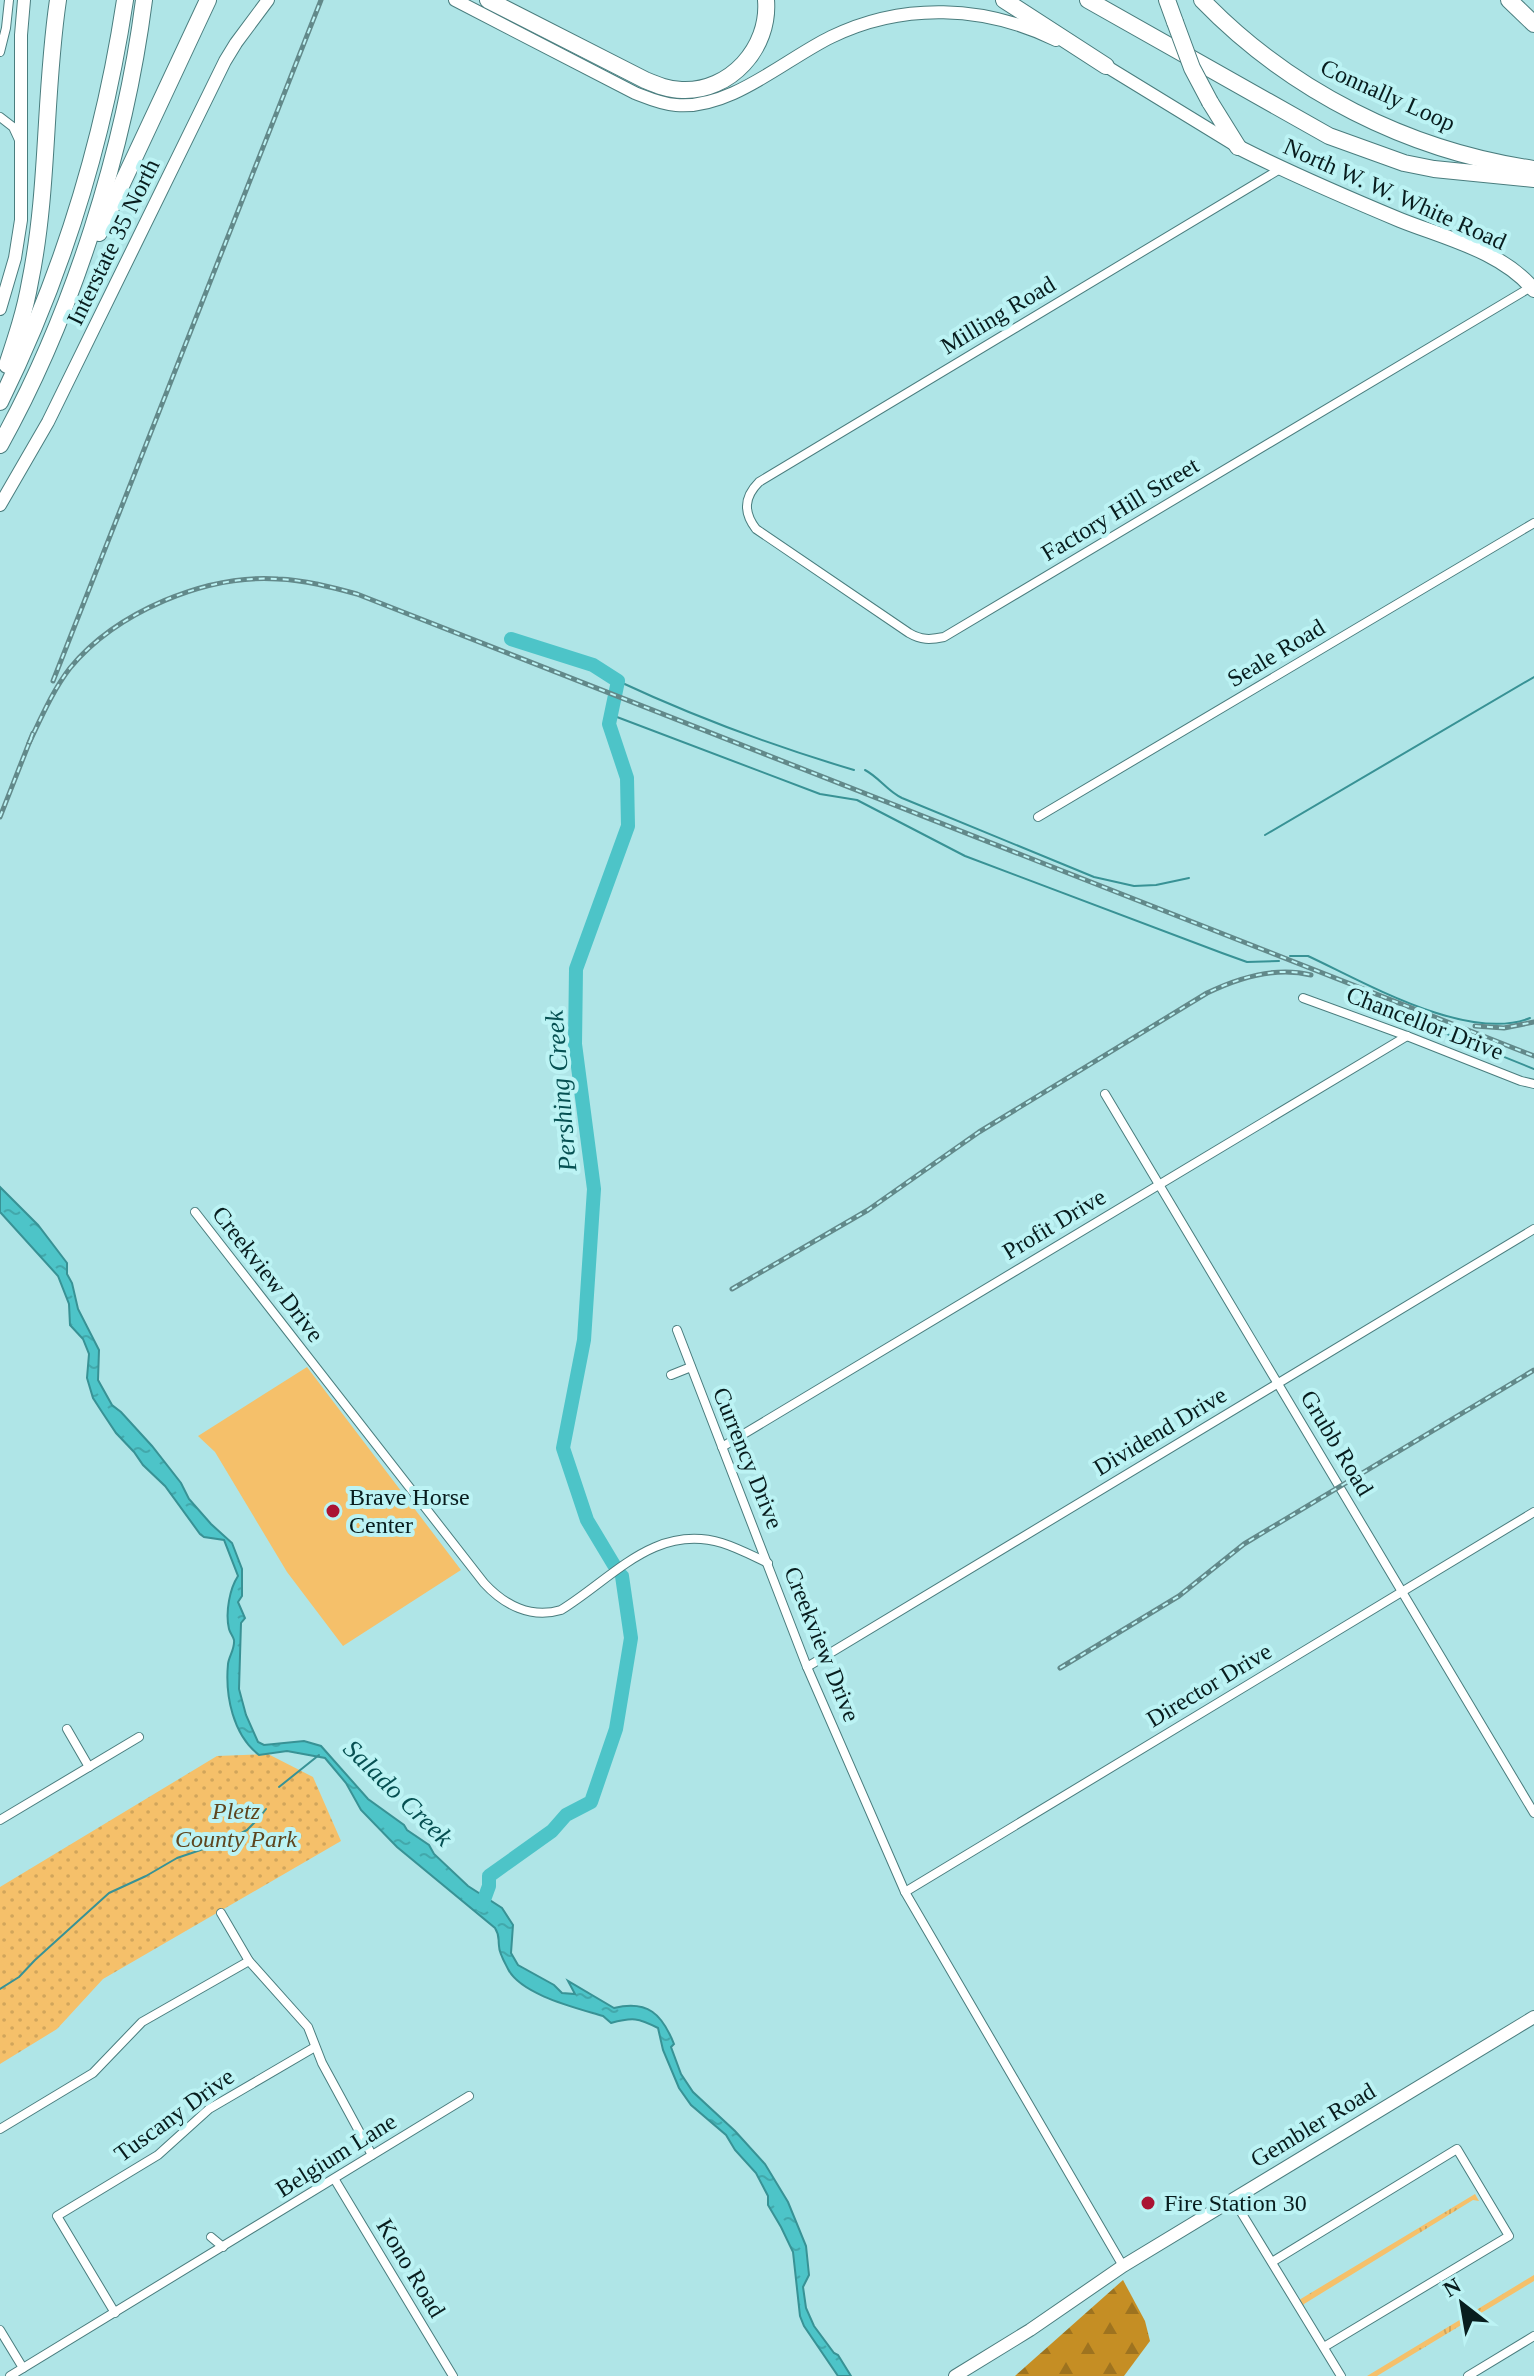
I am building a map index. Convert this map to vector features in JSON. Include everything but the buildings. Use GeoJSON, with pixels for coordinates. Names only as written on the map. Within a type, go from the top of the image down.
{"type":"FeatureCollection","features":[{"type":"Feature","properties":{"kind":"highway"},"geometry":{"type":"LineString","coordinates":[[1,400],[3,377],[20,324],[35,252],[58,0]]}},
{"type":"Feature","properties":{"kind":"highway"},"geometry":{"type":"LineString","coordinates":[[1,400],[41,310],[75,216],[107,96],[125,0]]}},
{"type":"Feature","properties":{"kind":"highway"},"geometry":{"type":"LineString","coordinates":[[0,445],[46,349],[84,254],[119,129],[144,0]]}},
{"type":"Feature","properties":{"kind":"highway"},"geometry":{"type":"LineString","coordinates":[[84,254],[100,232],[208,0]]}},
{"type":"Feature","properties":{"kind":"highway"},"geometry":{"type":"LineString","coordinates":[[488,0],[645,80],[680,90],[725,80],[744,64],[762,32],[767,13],[766,0]]}},
{"type":"Feature","properties":{"kind":"highway"},"geometry":{"type":"LineString","coordinates":[[1004,0],[1106,66]]}},
{"type":"Feature","properties":{"kind":"highway"},"geometry":{"type":"LineString","coordinates":[[1088,0],[1329,136],[1391,159],[1434,169],[1534,179]]}},
{"type":"Feature","properties":{"kind":"highway"},"geometry":{"type":"LineString","coordinates":[[1167,0],[1192,68],[1238,147]]}},
{"type":"Feature","properties":{"kind":"highway","name":"Connally Loop"},"geometry":{"type":"LineString","coordinates":[[1202,0],[1250,45],[1294,79],[1345,108],[1402,133],[1472,157],[1534,169]]}},
{"type":"Feature","properties":{"kind":"highway"},"geometry":{"type":"LineString","coordinates":[[1509,0],[1534,24]]}},
{"type":"Feature","properties":{"kind":"main road"},"geometry":{"type":"LineString","coordinates":[[0,309],[15,258],[21,220],[21,35],[24,0]]}},
{"type":"Feature","properties":{"kind":"main road","name":"Interstate 35 North"},"geometry":{"type":"LineString","coordinates":[[0,505],[48,422],[225,61],[268,0]]}},
{"type":"Feature","properties":{"kind":"main road"},"geometry":{"type":"LineString","coordinates":[[455,0],[635,93],[677,105],[695,105],[734,92],[831,37],[859,25],[919,13],[948,11],[977,14],[1014,22],[1046,35],[1106,66],[1238,147]]}},
{"type":"Feature","properties":{"kind":"main road","name":"North W. W. White Road"},"geometry":{"type":"LineString","coordinates":[[1238,147],[1280,169],[1469,246],[1505,265],[1533,287]]}},
{"type":"Feature","properties":{"kind":"main road","name":"Gembler Road"},"geometry":{"type":"LineString","coordinates":[[955,2376],[1055,2314],[1123,2266],[1534,2017]]}},
{"type":"Feature","properties":{"kind":"street"},"geometry":{"type":"LineString","coordinates":[[0,52],[9,0]]}},
{"type":"Feature","properties":{"kind":"street"},"geometry":{"type":"LineString","coordinates":[[0,117],[13,127],[21,144]]}},
{"type":"Feature","properties":{"kind":"street","name":"Milling Road"},"geometry":{"type":"LineString","coordinates":[[746,503],[748,495],[759,482],[1280,169]]}},
{"type":"Feature","properties":{"kind":"street","name":"Factory Hill Street"},"geometry":{"type":"LineString","coordinates":[[746,503],[747,514],[756,529],[909,633],[932,640],[944,637],[1533,287]]}},
{"type":"Feature","properties":{"kind":"street","name":"Seale Road"},"geometry":{"type":"LineString","coordinates":[[1038,817],[1534,523]]}},
{"type":"Feature","properties":{"kind":"street","name":"Chancellor Drive"},"geometry":{"type":"LineString","coordinates":[[1303,998],[1534,1084]]}},
{"type":"Feature","properties":{"kind":"street","name":"Profit Drive"},"geometry":{"type":"LineString","coordinates":[[722,1447],[1407,1036]]}},
{"type":"Feature","properties":{"kind":"street","name":"Grubb Road"},"geometry":{"type":"LineString","coordinates":[[1105,1094],[1534,1813]]}},
{"type":"Feature","properties":{"kind":"street","name":"Creekview Drive"},"geometry":{"type":"LineString","coordinates":[[195,1212],[484,1583],[508,1604],[546,1615],[561,1610],[648,1549],[665,1542],[690,1538],[721,1543],[768,1563],[807,1667],[905,1892],[1123,2266]]}},
{"type":"Feature","properties":{"kind":"street","name":"Dividend Drive"},"geometry":{"type":"LineString","coordinates":[[807,1667],[1534,1229]]}},
{"type":"Feature","properties":{"kind":"street","name":"Currency Drive"},"geometry":{"type":"LineString","coordinates":[[677,1330],[768,1563]]}},
{"type":"Feature","properties":{"kind":"street","name":"Currency Drive"},"geometry":{"type":"LineString","coordinates":[[671,1375],[691,1367]]}},
{"type":"Feature","properties":{"kind":"street","name":"Director Drive"},"geometry":{"type":"LineString","coordinates":[[905,1892],[1534,1512]]}},
{"type":"Feature","properties":{"kind":"street"},"geometry":{"type":"LineString","coordinates":[[67,1729],[89,1767]]}},
{"type":"Feature","properties":{"kind":"street"},"geometry":{"type":"LineString","coordinates":[[0,1820],[139,1737]]}},
{"type":"Feature","properties":{"kind":"street"},"geometry":{"type":"LineString","coordinates":[[221,1913],[249,1961],[302,2017],[336,2091],[372,2155]]}},
{"type":"Feature","properties":{"kind":"street"},"geometry":{"type":"LineString","coordinates":[[0,2129],[93,2073],[142,2022],[249,1961]]}},
{"type":"Feature","properties":{"kind":"street","name":"Tuscany Drive"},"geometry":{"type":"LineString","coordinates":[[115,2313],[57,2216],[158,2155],[209,2109],[315,2047]]}},
{"type":"Feature","properties":{"kind":"street","name":"Belgium Lane"},"geometry":{"type":"LineString","coordinates":[[10,2376],[469,2096]]}},
{"type":"Feature","properties":{"kind":"street"},"geometry":{"type":"LineString","coordinates":[[1272,2262],[1457,2149],[1509,2236],[1324,2347]]}},
{"type":"Feature","properties":{"kind":"street","name":"Kono Road"},"geometry":{"type":"LineString","coordinates":[[335,2180],[453,2376]]}},
{"type":"Feature","properties":{"kind":"street"},"geometry":{"type":"LineString","coordinates":[[1233,2199],[1341,2376]]}},
{"type":"Feature","properties":{"kind":"street"},"geometry":{"type":"LineString","coordinates":[[211,2237],[223,2247]]}},
{"type":"Feature","properties":{"kind":"street"},"geometry":{"type":"LineString","coordinates":[[0,2330],[23,2368]]}},
{"type":"Feature","properties":{"kind":"street"},"geometry":{"type":"LineString","coordinates":[[1468,2376],[1534,2336]]}},
{"type":"Feature","properties":{"kind":"green space","name":"Brave Horse Center"},"geometry":{"type":"Polygon","coordinates":[[[307,1367],[461,1570],[343,1646],[287,1572],[215,1452],[198,1436],[307,1367]]]}},
{"type":"Feature","properties":{"kind":"green space","name":"Pletz County Park"},"geometry":{"type":"Polygon","coordinates":[[[268,1754],[313,1777],[341,1841],[103,1979],[57,2029],[0,2064],[0,1887],[217,1756],[268,1754]]]}},
{"type":"Feature","properties":{"kind":"green space"},"geometry":{"type":"Polygon","coordinates":[[[1475,2194],[1479,2201],[1473,2200],[1303,2307],[1299,2300],[1475,2194]]]}},
{"type":"Feature","properties":{"kind":"green space"},"geometry":{"type":"Polygon","coordinates":[[[1534,2275],[1534,2281],[1377,2376],[1367,2376],[1534,2275]]]}},
{"type":"Feature","properties":{"kind":"green space"},"geometry":{"type":"Polygon","coordinates":[[[1123,2280],[1145,2321],[1150,2341],[1124,2376],[1015,2376],[1123,2280]]]}},
{"type":"Feature","properties":{"kind":"water"},"geometry":{"type":"Polygon","coordinates":[[[0,1187],[38,1225],[67,1263],[67,1274],[78,1309],[99,1350],[98,1380],[112,1405],[152,1446],[181,1483],[189,1499],[232,1543],[242,1569],[242,1596],[238,1602],[245,1618],[241,1623],[239,1689],[258,1742],[264,1745],[304,1741],[321,1746],[368,1799],[429,1845],[434,1854],[468,1886],[502,1908],[513,1925],[511,1953],[518,1965],[554,1985],[562,1993],[575,1994],[568,1981],[614,2008],[636,2006],[659,2017],[674,2044],[671,2047],[681,2074],[693,2092],[765,2164],[788,2202],[806,2246],[809,2275],[803,2287],[806,2308],[814,2326],[851,2376],[838,2376],[804,2326],[800,2316],[793,2252],[768,2205],[768,2196],[756,2173],[726,2135],[691,2105],[679,2088],[663,2050],[658,2028],[635,2020],[611,2023],[603,2016],[551,1999],[525,1986],[508,1969],[500,1952],[495,1928],[397,1847],[361,1810],[346,1783],[325,1758],[287,1751],[259,1755],[250,1747],[237,1726],[230,1702],[227,1676],[234,1639],[229,1629],[228,1608],[238,1576],[224,1540],[200,1534],[165,1486],[116,1433],[93,1398],[87,1378],[89,1354],[83,1339],[70,1325],[69,1304],[58,1276],[0,1212],[0,1187]]]}},
{"type":"Feature","properties":{"kind":"waterway","name":"Pershing Creek"},"geometry":{"type":"LineString","coordinates":[[511,639],[593,665],[618,681],[609,724],[627,778],[628,826],[576,969],[575,1044],[594,1189],[584,1340],[563,1448],[587,1520],[614,1565]]}},
{"type":"Feature","properties":{"kind":"waterway"},"geometry":{"type":"LineString","coordinates":[[1265,835],[1534,677]]}},
{"type":"Feature","properties":{"kind":"waterway"},"geometry":{"type":"LineString","coordinates":[[618,681],[734,730],[854,770]]}},
{"type":"Feature","properties":{"kind":"waterway"},"geometry":{"type":"LineString","coordinates":[[609,714],[820,794],[857,800],[965,856],[1222,953],[1247,962],[1279,961]]}},
{"type":"Feature","properties":{"kind":"waterway"},"geometry":{"type":"LineString","coordinates":[[865,770],[902,798],[1094,877],[1134,886],[1189,878]]}},
{"type":"Feature","properties":{"kind":"waterway"},"geometry":{"type":"LineString","coordinates":[[1290,956],[1308,956],[1387,994],[1447,1016],[1477,1023],[1505,1024],[1530,1018]]}},
{"type":"Feature","properties":{"kind":"waterway"},"geometry":{"type":"LineString","coordinates":[[1375,1005],[1534,1069]]}},
{"type":"Feature","properties":{"kind":"waterway","name":"Pershing Creek"},"geometry":{"type":"LineString","coordinates":[[482,1905],[489,1876],[552,1831],[566,1815],[591,1802],[616,1729],[631,1638],[622,1576]]}},
{"type":"Feature","properties":{"kind":"waterway"},"geometry":{"type":"LineString","coordinates":[[279,1787],[319,1755]]}},
{"type":"Feature","properties":{"kind":"waterway"},"geometry":{"type":"LineString","coordinates":[[0,1989],[19,1977],[109,1893],[177,1858],[224,1842],[247,1830],[266,1809]]}},
{"type":"Feature","properties":{"kind":"railway"},"geometry":{"type":"LineString","coordinates":[[53,681],[321,0]]}},
{"type":"Feature","properties":{"kind":"railway"},"geometry":{"type":"LineString","coordinates":[[29,743],[70,668],[89,648],[137,614],[193,590],[222,583],[278,579],[318,584],[357,594],[1534,1056]]}},
{"type":"Feature","properties":{"kind":"railway"},"geometry":{"type":"LineString","coordinates":[[0,817],[33,733]]}},
{"type":"Feature","properties":{"kind":"railway"},"geometry":{"type":"LineString","coordinates":[[732,1289],[868,1210],[979,1132],[1207,993],[1258,975],[1284,972],[1311,975]]}},
{"type":"Feature","properties":{"kind":"railway"},"geometry":{"type":"LineString","coordinates":[[1475,1026],[1504,1028],[1534,1022]]}},
{"type":"Feature","properties":{"kind":"railway"},"geometry":{"type":"LineString","coordinates":[[1060,1668],[1179,1596],[1244,1544],[1534,1370]]}},
{"type":"Feature","properties":{"kind":"place","name":"Brave Horse Center"},"geometry":{"type":"Point","coordinates":[333,1511]}},
{"type":"Feature","properties":{"kind":"place","name":"Fire Station 30"},"geometry":{"type":"Point","coordinates":[1148,2203]}},
{"type":"Feature","properties":{"kind":"water label","name":"Salado Creek"},"geometry":{"type":"Point","coordinates":[398,1793]}}]}
